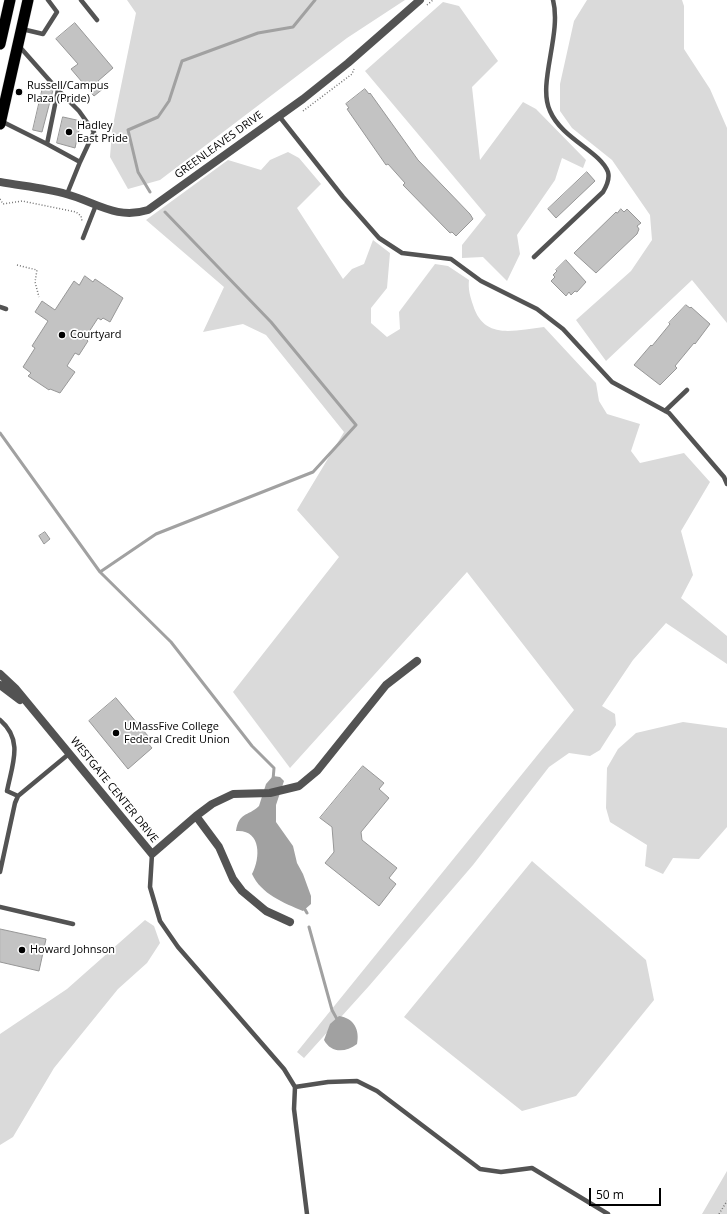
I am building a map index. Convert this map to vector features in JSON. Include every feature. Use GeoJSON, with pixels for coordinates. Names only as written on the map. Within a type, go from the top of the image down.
{"type":"FeatureCollection","features":[{"type":"Feature","properties":{"kind":"highway"},"geometry":{"type":"LineString","coordinates":[[0,44],[10,0]]}},
{"type":"Feature","properties":{"kind":"highway"},"geometry":{"type":"LineString","coordinates":[[0,122],[28,0]]}},
{"type":"Feature","properties":{"kind":"street","name":"GREENLEAVES DRIVE"},"geometry":{"type":"LineString","coordinates":[[0,182],[67,194],[118,212],[134,214],[148,210],[279,116],[348,63],[420,0]]}},
{"type":"Feature","properties":{"kind":"street","name":"WESTGATE CENTER DRIVE"},"geometry":{"type":"LineString","coordinates":[[0,674],[16,689],[152,854],[196,816],[224,797],[233,794],[251,792],[270,793],[299,786],[317,771],[386,685],[417,661]]}},
{"type":"Feature","properties":{"kind":"street","name":"WESTGATE CENTER DRIVE"},"geometry":{"type":"LineString","coordinates":[[0,685],[37,715]]}},
{"type":"Feature","properties":{"kind":"street"},"geometry":{"type":"LineString","coordinates":[[196,816],[219,847],[233,878],[242,891],[266,912],[290,922]]}},
{"type":"Feature","properties":{"kind":"lane"},"geometry":{"type":"LineString","coordinates":[[22,29],[44,34],[57,12],[48,0]]}},
{"type":"Feature","properties":{"kind":"lane"},"geometry":{"type":"LineString","coordinates":[[81,0],[97,20]]}},
{"type":"Feature","properties":{"kind":"lane"},"geometry":{"type":"LineString","coordinates":[[534,257],[602,192],[607,185],[609,174],[602,163],[566,134],[556,123],[549,110],[545,96],[555,30],[554,0]]}},
{"type":"Feature","properties":{"kind":"lane"},"geometry":{"type":"LineString","coordinates":[[18,45],[79,111],[94,132],[67,194]]}},
{"type":"Feature","properties":{"kind":"lane"},"geometry":{"type":"LineString","coordinates":[[47,144],[58,90]]}},
{"type":"Feature","properties":{"kind":"lane"},"geometry":{"type":"LineString","coordinates":[[279,116],[343,197],[379,238],[402,253],[451,259],[481,281],[537,309],[563,329],[588,358],[612,382],[665,411],[724,477],[727,484]]}},
{"type":"Feature","properties":{"kind":"lane"},"geometry":{"type":"LineString","coordinates":[[0,122],[47,144],[80,162]]}},
{"type":"Feature","properties":{"kind":"lane"},"geometry":{"type":"LineString","coordinates":[[83,238],[96,205]]}},
{"type":"Feature","properties":{"kind":"lane"},"geometry":{"type":"LineString","coordinates":[[0,307],[6,309]]}},
{"type":"Feature","properties":{"kind":"lane"},"geometry":{"type":"LineString","coordinates":[[665,411],[687,390]]}},
{"type":"Feature","properties":{"kind":"lane"},"geometry":{"type":"LineString","coordinates":[[0,720],[9,729],[15,743],[15,753],[6,791],[18,796]]}},
{"type":"Feature","properties":{"kind":"lane"},"geometry":{"type":"LineString","coordinates":[[0,872],[15,803],[18,796],[70,753]]}},
{"type":"Feature","properties":{"kind":"lane"},"geometry":{"type":"LineString","coordinates":[[152,854],[150,887],[160,921],[178,947],[284,1069],[295,1087],[294,1109],[307,1214]]}},
{"type":"Feature","properties":{"kind":"lane"},"geometry":{"type":"LineString","coordinates":[[0,907],[73,924]]}},
{"type":"Feature","properties":{"kind":"lane"},"geometry":{"type":"LineString","coordinates":[[295,1087],[328,1082],[357,1081],[377,1091],[480,1169],[501,1172],[532,1168],[608,1214]]}},
{"type":"Feature","properties":{"kind":"path"},"geometry":{"type":"LineString","coordinates":[[0,199],[3,204],[22,201],[76,212],[81,216],[81,225]]}},
{"type":"Feature","properties":{"kind":"path"},"geometry":{"type":"LineString","coordinates":[[17,265],[37,270],[35,282],[39,297]]}},
{"type":"Feature","properties":{"kind":"path"},"geometry":{"type":"LineString","coordinates":[[720,1214],[727,1201]]}},
{"type":"Feature","properties":{"kind":"shaded area"},"geometry":{"type":"Polygon","coordinates":[[[127,0],[405,0],[347,38],[160,180],[128,189],[110,157],[112,130],[136,13],[127,0]]]}},
{"type":"Feature","properties":{"kind":"shaded area"},"geometry":{"type":"Polygon","coordinates":[[[587,0],[682,0],[684,6],[684,49],[710,89],[727,128],[727,323],[692,280],[606,361],[576,320],[631,271],[652,240],[650,215],[612,160],[572,128],[560,111],[560,84],[574,21],[587,0]]]}},
{"type":"Feature","properties":{"kind":"shaded area"},"geometry":{"type":"Polygon","coordinates":[[[443,2],[459,6],[498,61],[472,87],[480,160],[523,102],[536,109],[586,160],[583,168],[562,158],[555,180],[517,235],[520,254],[507,281],[483,257],[462,258],[462,245],[486,215],[365,71],[443,2]]]}},
{"type":"Feature","properties":{"kind":"shaded area"},"geometry":{"type":"Polygon","coordinates":[[[288,152],[299,158],[321,184],[297,208],[343,279],[352,269],[364,264],[373,240],[390,253],[387,288],[371,308],[371,323],[387,337],[400,329],[399,312],[435,264],[448,266],[469,280],[473,305],[478,316],[485,324],[493,329],[502,331],[544,327],[596,383],[599,401],[607,414],[640,424],[631,451],[640,463],[684,453],[710,482],[681,531],[693,575],[681,598],[727,636],[727,664],[666,623],[633,660],[602,706],[615,714],[616,725],[600,750],[590,756],[569,753],[549,767],[473,865],[369,986],[304,1058],[297,1052],[574,710],[467,572],[290,768],[233,692],[339,557],[297,510],[344,432],[266,335],[243,324],[203,332],[224,287],[146,220],[228,160],[261,170],[270,160],[288,152]]]}},
{"type":"Feature","properties":{"kind":"shaded area"},"geometry":{"type":"Polygon","coordinates":[[[683,722],[727,728],[727,827],[699,859],[673,858],[663,874],[645,866],[647,845],[610,822],[606,808],[607,768],[618,749],[636,733],[683,722]]]}},
{"type":"Feature","properties":{"kind":"shaded area"},"geometry":{"type":"Polygon","coordinates":[[[273,776],[280,777],[284,781],[276,805],[276,822],[293,846],[297,863],[303,874],[311,896],[311,904],[303,911],[274,897],[261,887],[252,874],[257,860],[257,845],[250,834],[236,831],[237,825],[241,818],[259,806],[266,784],[273,776]]]}},
{"type":"Feature","properties":{"kind":"shaded area"},"geometry":{"type":"Polygon","coordinates":[[[532,861],[646,960],[654,1000],[576,1096],[522,1111],[404,1017],[532,861]]]}},
{"type":"Feature","properties":{"kind":"shaded area"},"geometry":{"type":"Polygon","coordinates":[[[145,920],[154,926],[160,943],[147,963],[118,989],[54,1068],[13,1137],[0,1145],[0,1034],[67,989],[145,920]]]}},
{"type":"Feature","properties":{"kind":"shaded area"},"geometry":{"type":"Polygon","coordinates":[[[339,1016],[349,1019],[355,1026],[358,1034],[357,1044],[343,1050],[330,1047],[324,1040],[330,1024],[339,1016]]]}},
{"type":"Feature","properties":{"kind":"shaded area"},"geometry":{"type":"Polygon","coordinates":[[[727,1171],[727,1214],[702,1214],[727,1171]]]}},
{"type":"Feature","properties":{"kind":"building"},"geometry":{"type":"Polygon","coordinates":[[[75,23],[113,68],[98,81],[104,88],[94,96],[71,69],[78,64],[56,39],[75,23]]]}},
{"type":"Feature","properties":{"kind":"building"},"geometry":{"type":"Polygon","coordinates":[[[43,87],[53,90],[42,132],[33,130],[43,87]]]}},
{"type":"Feature","properties":{"kind":"building"},"geometry":{"type":"Polygon","coordinates":[[[365,89],[369,94],[370,93],[418,160],[470,214],[473,219],[456,236],[452,232],[450,233],[403,185],[405,183],[388,164],[386,165],[347,109],[349,108],[346,104],[365,89]]]}},
{"type":"Feature","properties":{"kind":"building","name":"Hadley East Pride"},"geometry":{"type":"Polygon","coordinates":[[[63,117],[81,121],[75,148],[57,143],[63,117]]]}},
{"type":"Feature","properties":{"kind":"building"},"geometry":{"type":"Polygon","coordinates":[[[587,172],[595,181],[556,218],[548,209],[587,172]]]}},
{"type":"Feature","properties":{"kind":"building"},"geometry":{"type":"Polygon","coordinates":[[[621,209],[624,212],[627,209],[641,223],[637,226],[639,229],[637,234],[596,273],[574,253],[616,212],[617,213],[621,209]]]}},
{"type":"Feature","properties":{"kind":"building"},"geometry":{"type":"Polygon","coordinates":[[[566,260],[586,282],[577,292],[575,291],[571,295],[569,292],[566,296],[551,281],[555,277],[553,275],[557,271],[556,270],[566,260]]]}},
{"type":"Feature","properties":{"kind":"building","name":"Courtyard"},"geometry":{"type":"Polygon","coordinates":[[[85,276],[93,282],[95,279],[123,298],[110,322],[103,318],[101,320],[98,318],[85,338],[88,341],[79,355],[75,353],[67,366],[75,372],[60,393],[50,389],[49,390],[28,376],[31,373],[23,367],[35,348],[32,346],[48,321],[35,312],[42,301],[55,310],[74,281],[79,285],[85,276]]]}},
{"type":"Feature","properties":{"kind":"building"},"geometry":{"type":"Polygon","coordinates":[[[686,305],[690,308],[691,307],[710,324],[695,344],[694,343],[675,366],[677,368],[660,385],[634,365],[686,305]]]}},
{"type":"Feature","properties":{"kind":"building"},"geometry":{"type":"Polygon","coordinates":[[[45,532],[50,539],[44,544],[39,536],[45,532]]]}},
{"type":"Feature","properties":{"kind":"building"},"geometry":{"type":"Polygon","coordinates":[[[116,698],[148,736],[145,740],[152,748],[128,769],[89,721],[116,698]]]}},
{"type":"Feature","properties":{"kind":"building"},"geometry":{"type":"Polygon","coordinates":[[[363,766],[384,783],[379,789],[389,798],[361,832],[362,840],[397,868],[389,878],[396,884],[379,906],[325,863],[334,852],[332,827],[320,818],[363,766]]]}},
{"type":"Feature","properties":{"kind":"building","name":"Howard Johnson"},"geometry":{"type":"Polygon","coordinates":[[[0,929],[46,939],[39,971],[0,962],[0,929]]]}},
{"type":"Feature","properties":{"kind":"waterway"},"geometry":{"type":"LineString","coordinates":[[150,192],[138,172],[128,130],[158,117],[169,101],[182,61],[258,33],[293,27],[315,0]]}},
{"type":"Feature","properties":{"kind":"waterway"},"geometry":{"type":"LineString","coordinates":[[100,572],[156,534],[313,472],[356,425],[271,322],[165,212]]}},
{"type":"Feature","properties":{"kind":"waterway"},"geometry":{"type":"LineString","coordinates":[[0,433],[100,572],[171,642],[252,746],[274,768],[273,780]]}},
{"type":"Feature","properties":{"kind":"waterway"},"geometry":{"type":"LineString","coordinates":[[303,906],[307,913]]}},
{"type":"Feature","properties":{"kind":"waterway"},"geometry":{"type":"LineString","coordinates":[[309,927],[332,1010],[338,1021]]}},
{"type":"Feature","properties":{"kind":"place","name":"Russell/Campus Plaza (Pride)"},"geometry":{"type":"Point","coordinates":[19,92]}},
{"type":"Feature","properties":{"kind":"place","name":"Hadley East Pride"},"geometry":{"type":"Point","coordinates":[69,132]}},
{"type":"Feature","properties":{"kind":"place","name":"Courtyard"},"geometry":{"type":"Point","coordinates":[62,335]}},
{"type":"Feature","properties":{"kind":"place","name":"UMassFive College Federal Credit Union"},"geometry":{"type":"Point","coordinates":[116,733]}},
{"type":"Feature","properties":{"kind":"place","name":"Howard Johnson"},"geometry":{"type":"Point","coordinates":[22,950]}}]}
